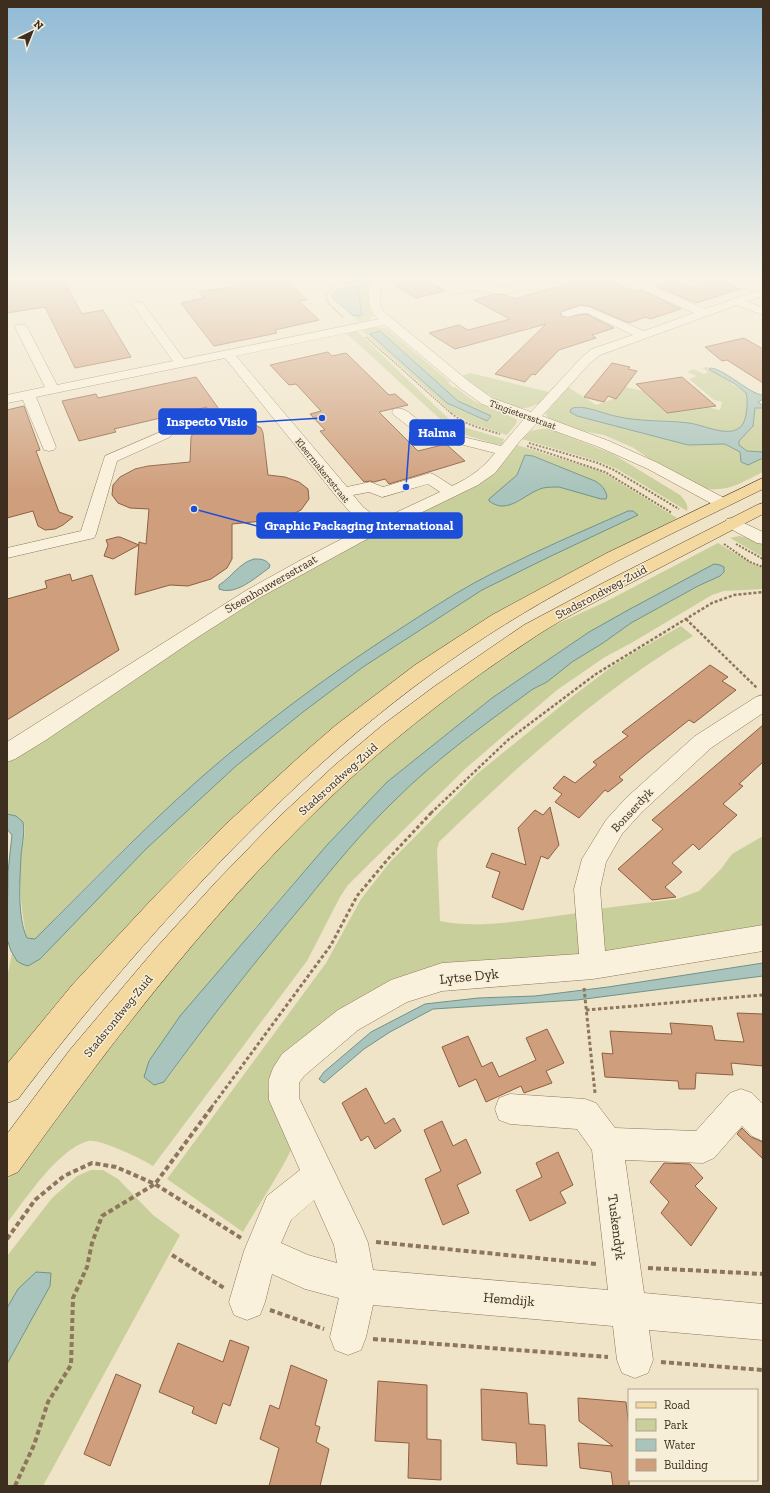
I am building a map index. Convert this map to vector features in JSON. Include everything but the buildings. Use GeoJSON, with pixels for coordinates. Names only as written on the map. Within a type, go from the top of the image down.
{"type":"FeatureCollection","features":[{"type":"Feature","properties":{"kind":"main road","name":"Stadsrondweg-Zuid"},"geometry":{"type":"LineString","coordinates":[[7,1160],[79,1063],[161,963],[233,882],[321,792],[383,738],[471,670],[523,635],[715,519],[763,483]]}},
{"type":"Feature","properties":{"kind":"main road","name":"Stadsrondweg-Zuid"},"geometry":{"type":"LineString","coordinates":[[7,1088],[38,1047],[121,950],[201,864],[250,816],[353,722],[384,698],[463,642],[501,618],[593,567],[715,519],[763,508]]}},
{"type":"Feature","properties":{"kind":"street"},"geometry":{"type":"LineString","coordinates":[[33,351],[51,384]]}},
{"type":"Feature","properties":{"kind":"street"},"geometry":{"type":"LineString","coordinates":[[173,351],[178,358]]}},
{"type":"Feature","properties":{"kind":"street"},"geometry":{"type":"LineString","coordinates":[[7,399],[28,395],[51,384],[178,358],[238,351]]}},
{"type":"Feature","properties":{"kind":"street","name":"Tingietersstraat"},"geometry":{"type":"LineString","coordinates":[[423,351],[477,395],[506,409],[604,444],[630,456],[646,470],[715,519]]}},
{"type":"Feature","properties":{"kind":"street","name":"Steenhouwersstraat"},"geometry":{"type":"LineString","coordinates":[[7,753],[55,724],[152,659],[252,595],[325,553],[378,526],[473,482],[490,470],[511,444],[590,356],[598,351]]}},
{"type":"Feature","properties":{"kind":"street","name":"Kleermakersstraat"},"geometry":{"type":"LineString","coordinates":[[227,353],[356,510],[378,526]]}},
{"type":"Feature","properties":{"kind":"street"},"geometry":{"type":"LineString","coordinates":[[28,395],[49,447]]}},
{"type":"Feature","properties":{"kind":"street"},"geometry":{"type":"LineString","coordinates":[[398,412],[422,430],[511,444]]}},
{"type":"Feature","properties":{"kind":"street"},"geometry":{"type":"LineString","coordinates":[[7,553],[88,534],[110,460],[165,434]]}},
{"type":"Feature","properties":{"kind":"street"},"geometry":{"type":"LineString","coordinates":[[342,493],[370,487],[382,492],[430,478],[451,492]]}},
{"type":"Feature","properties":{"kind":"street"},"geometry":{"type":"LineString","coordinates":[[715,519],[763,526]]}},
{"type":"Feature","properties":{"kind":"street"},"geometry":{"type":"LineString","coordinates":[[715,519],[763,539]]}},
{"type":"Feature","properties":{"kind":"street","name":"Bonserdyk"},"geometry":{"type":"LineString","coordinates":[[593,966],[587,889],[594,859],[614,827],[634,805],[703,742],[762,694]]}},
{"type":"Feature","properties":{"kind":"street","name":"Lytse Dyk"},"geometry":{"type":"LineString","coordinates":[[359,1286],[351,1243],[284,1100],[284,1079],[293,1065],[348,1020],[401,990],[442,977],[593,966],[763,938]]}},
{"type":"Feature","properties":{"kind":"street"},"geometry":{"type":"LineString","coordinates":[[510,1109],[585,1114],[600,1134],[703,1147],[752,1107],[763,1125]]}},
{"type":"Feature","properties":{"kind":"street","name":"Tuskendyk"},"geometry":{"type":"LineString","coordinates":[[600,1134],[622,1266],[635,1360]]}},
{"type":"Feature","properties":{"kind":"street"},"geometry":{"type":"LineString","coordinates":[[247,1302],[261,1251],[279,1208],[319,1175]]}},
{"type":"Feature","properties":{"kind":"street","name":"Hemdijk"},"geometry":{"type":"LineString","coordinates":[[261,1251],[305,1272],[359,1286],[763,1322]]}},
{"type":"Feature","properties":{"kind":"street"},"geometry":{"type":"LineString","coordinates":[[348,1337],[359,1286]]}},
{"type":"Feature","properties":{"kind":"path"},"geometry":{"type":"LineString","coordinates":[[382,351],[457,418],[511,444],[605,472],[715,519],[750,562],[763,567]]}},
{"type":"Feature","properties":{"kind":"path"},"geometry":{"type":"LineString","coordinates":[[511,444],[598,463],[614,470],[715,519],[763,559]]}},
{"type":"Feature","properties":{"kind":"path"},"geometry":{"type":"LineString","coordinates":[[15,1486],[34,1445],[48,1402],[71,1366],[73,1298],[87,1267],[92,1243],[102,1216],[155,1184],[331,945],[358,896],[388,859],[438,806],[508,740],[596,674],[712,603],[734,595],[763,592]]}},
{"type":"Feature","properties":{"kind":"path"},"geometry":{"type":"LineString","coordinates":[[686,619],[762,694]]}},
{"type":"Feature","properties":{"kind":"path"},"geometry":{"type":"LineString","coordinates":[[600,1134],[586,1010],[763,995]]}},
{"type":"Feature","properties":{"kind":"path"},"geometry":{"type":"LineString","coordinates":[[7,1239],[35,1200],[64,1176],[92,1162],[116,1167],[155,1184],[261,1251]]}},
{"type":"Feature","properties":{"kind":"path"},"geometry":{"type":"LineString","coordinates":[[351,1243],[383,1242],[622,1266],[763,1274]]}},
{"type":"Feature","properties":{"kind":"path"},"geometry":{"type":"LineString","coordinates":[[172,1255],[247,1302],[348,1337],[763,1370]]}},
{"type":"Feature","properties":{"kind":"green space"},"geometry":{"type":"Polygon","coordinates":[[[365,351],[378,351],[451,421],[464,427],[504,439],[502,445],[495,444],[456,432],[365,351]]]}},
{"type":"Feature","properties":{"kind":"green space"},"geometry":{"type":"Polygon","coordinates":[[[384,351],[399,351],[454,407],[487,421],[490,416],[458,401],[402,351],[413,351],[450,382],[448,383],[474,401],[517,420],[516,424],[507,435],[472,424],[454,414],[384,351]]]}},
{"type":"Feature","properties":{"kind":"green space"},"geometry":{"type":"Polygon","coordinates":[[[707,367],[746,393],[747,413],[741,427],[729,431],[710,431],[670,422],[630,419],[578,406],[577,416],[688,445],[725,444],[740,452],[741,462],[748,465],[763,458],[763,472],[735,486],[720,489],[704,488],[655,463],[634,448],[604,435],[583,431],[553,421],[547,417],[546,413],[568,387],[596,405],[616,398],[625,387],[643,391],[666,413],[707,407],[720,410],[722,402],[714,400],[689,379],[697,376],[687,372],[694,369],[704,374],[708,372],[702,368],[707,367]]]}},
{"type":"Feature","properties":{"kind":"green space"},"geometry":{"type":"Polygon","coordinates":[[[470,373],[549,392],[540,405],[536,404],[528,408],[519,408],[509,405],[487,394],[462,376],[470,373]]]}},
{"type":"Feature","properties":{"kind":"green space"},"geometry":{"type":"Polygon","coordinates":[[[755,408],[763,408],[763,452],[753,453],[741,447],[739,445],[739,441],[753,423],[755,408]]]}},
{"type":"Feature","properties":{"kind":"green space"},"geometry":{"type":"Polygon","coordinates":[[[549,429],[613,454],[680,495],[687,504],[687,511],[617,469],[600,462],[522,439],[531,431],[549,429]]]}},
{"type":"Feature","properties":{"kind":"green space"},"geometry":{"type":"Polygon","coordinates":[[[517,445],[601,471],[677,518],[492,615],[459,636],[350,715],[302,755],[194,854],[59,1000],[7,1067],[7,978],[12,953],[17,961],[28,966],[34,963],[146,849],[236,766],[303,712],[363,667],[482,590],[633,511],[628,511],[550,546],[474,583],[389,636],[305,694],[200,778],[128,845],[35,939],[27,938],[24,925],[21,904],[20,871],[25,829],[21,820],[7,814],[7,761],[223,619],[334,554],[503,462],[517,445]],[[525,455],[517,475],[494,505],[508,505],[520,501],[543,488],[551,487],[559,487],[601,499],[525,455]]]}},
{"type":"Feature","properties":{"kind":"green space"},"geometry":{"type":"Polygon","coordinates":[[[739,536],[763,541],[763,557],[730,538],[739,536]]]}},
{"type":"Feature","properties":{"kind":"green space"},"geometry":{"type":"Polygon","coordinates":[[[718,543],[751,563],[763,568],[763,589],[724,591],[712,595],[605,657],[557,690],[465,769],[348,885],[340,897],[307,961],[153,1166],[110,1146],[94,1141],[88,1141],[76,1146],[65,1154],[43,1176],[7,1223],[7,1180],[179,954],[291,833],[372,758],[453,692],[544,630],[605,602],[718,543]],[[720,576],[661,593],[589,632],[492,698],[387,782],[327,845],[252,931],[165,1082],[269,945],[348,850],[382,813],[410,786],[461,742],[533,689],[547,682],[572,662],[603,643],[631,623],[698,586],[720,576]]]}},
{"type":"Feature","properties":{"kind":"green space"},"geometry":{"type":"Polygon","coordinates":[[[681,626],[693,636],[624,681],[592,706],[529,758],[439,842],[437,850],[440,921],[491,924],[578,913],[580,959],[500,966],[312,1036],[268,1080],[268,1092],[284,1121],[292,1148],[275,1180],[243,1232],[167,1179],[326,963],[361,899],[390,862],[478,773],[573,696],[614,665],[681,626]]]}},
{"type":"Feature","properties":{"kind":"green space"},"geometry":{"type":"Polygon","coordinates":[[[763,836],[763,931],[601,958],[597,909],[677,899],[699,891],[721,869],[732,854],[763,836]]]}},
{"type":"Feature","properties":{"kind":"green space"},"geometry":{"type":"Polygon","coordinates":[[[91,1170],[103,1170],[118,1179],[153,1215],[180,1235],[43,1486],[7,1486],[7,1364],[50,1286],[18,1289],[7,1308],[7,1256],[52,1198],[77,1176],[91,1170]]]}},
{"type":"Feature","properties":{"kind":"water"},"geometry":{"type":"Polygon","coordinates":[[[389,351],[402,351],[458,401],[491,416],[487,421],[447,403],[389,351]]]}},
{"type":"Feature","properties":{"kind":"water"},"geometry":{"type":"Polygon","coordinates":[[[711,368],[724,373],[752,391],[763,395],[763,399],[758,402],[763,406],[763,408],[755,408],[753,426],[739,441],[739,445],[747,451],[763,452],[763,458],[748,465],[741,462],[740,452],[725,444],[688,445],[577,416],[570,412],[571,409],[575,407],[580,407],[624,418],[689,423],[722,431],[737,429],[743,424],[746,415],[746,393],[735,384],[709,369],[711,368]]]}},
{"type":"Feature","properties":{"kind":"water"},"geometry":{"type":"Polygon","coordinates":[[[525,455],[533,456],[595,481],[604,489],[607,496],[606,499],[555,487],[543,488],[510,505],[496,505],[489,501],[489,499],[517,475],[525,455]]]}},
{"type":"Feature","properties":{"kind":"water"},"geometry":{"type":"Polygon","coordinates":[[[628,511],[633,511],[638,515],[482,590],[363,667],[303,712],[236,766],[146,849],[40,959],[28,966],[17,961],[11,951],[7,939],[8,872],[12,835],[7,829],[7,814],[16,816],[23,822],[24,826],[20,876],[20,909],[27,938],[35,939],[128,846],[200,778],[305,694],[389,636],[474,583],[531,554],[628,511]]]}},
{"type":"Feature","properties":{"kind":"water"},"geometry":{"type":"Polygon","coordinates":[[[254,559],[265,560],[270,565],[269,568],[239,588],[232,590],[219,589],[219,585],[240,567],[254,559]]]}},
{"type":"Feature","properties":{"kind":"water"},"geometry":{"type":"Polygon","coordinates":[[[714,564],[724,567],[724,572],[720,576],[698,586],[631,623],[603,643],[572,662],[547,682],[533,689],[479,729],[444,756],[410,786],[382,813],[327,875],[269,945],[164,1082],[154,1085],[144,1077],[149,1061],[180,1016],[327,845],[387,782],[492,698],[589,632],[714,564]]]}},
{"type":"Feature","properties":{"kind":"water"},"geometry":{"type":"Polygon","coordinates":[[[763,963],[763,976],[577,1000],[433,1009],[390,1032],[364,1049],[324,1083],[319,1079],[324,1072],[371,1032],[425,1004],[478,998],[535,996],[608,987],[763,963]]]}},
{"type":"Feature","properties":{"kind":"water"},"geometry":{"type":"Polygon","coordinates":[[[36,1272],[51,1273],[50,1286],[7,1364],[7,1308],[18,1289],[36,1272]]]}},
{"type":"Feature","properties":{"kind":"place","name":"Inspecto Visio"},"geometry":{"type":"Point","coordinates":[322,418]}},
{"type":"Feature","properties":{"kind":"place","name":"Halma"},"geometry":{"type":"Point","coordinates":[406,487]}},
{"type":"Feature","properties":{"kind":"place","name":"Graphic Packaging International"},"geometry":{"type":"Point","coordinates":[194,509]}}]}
